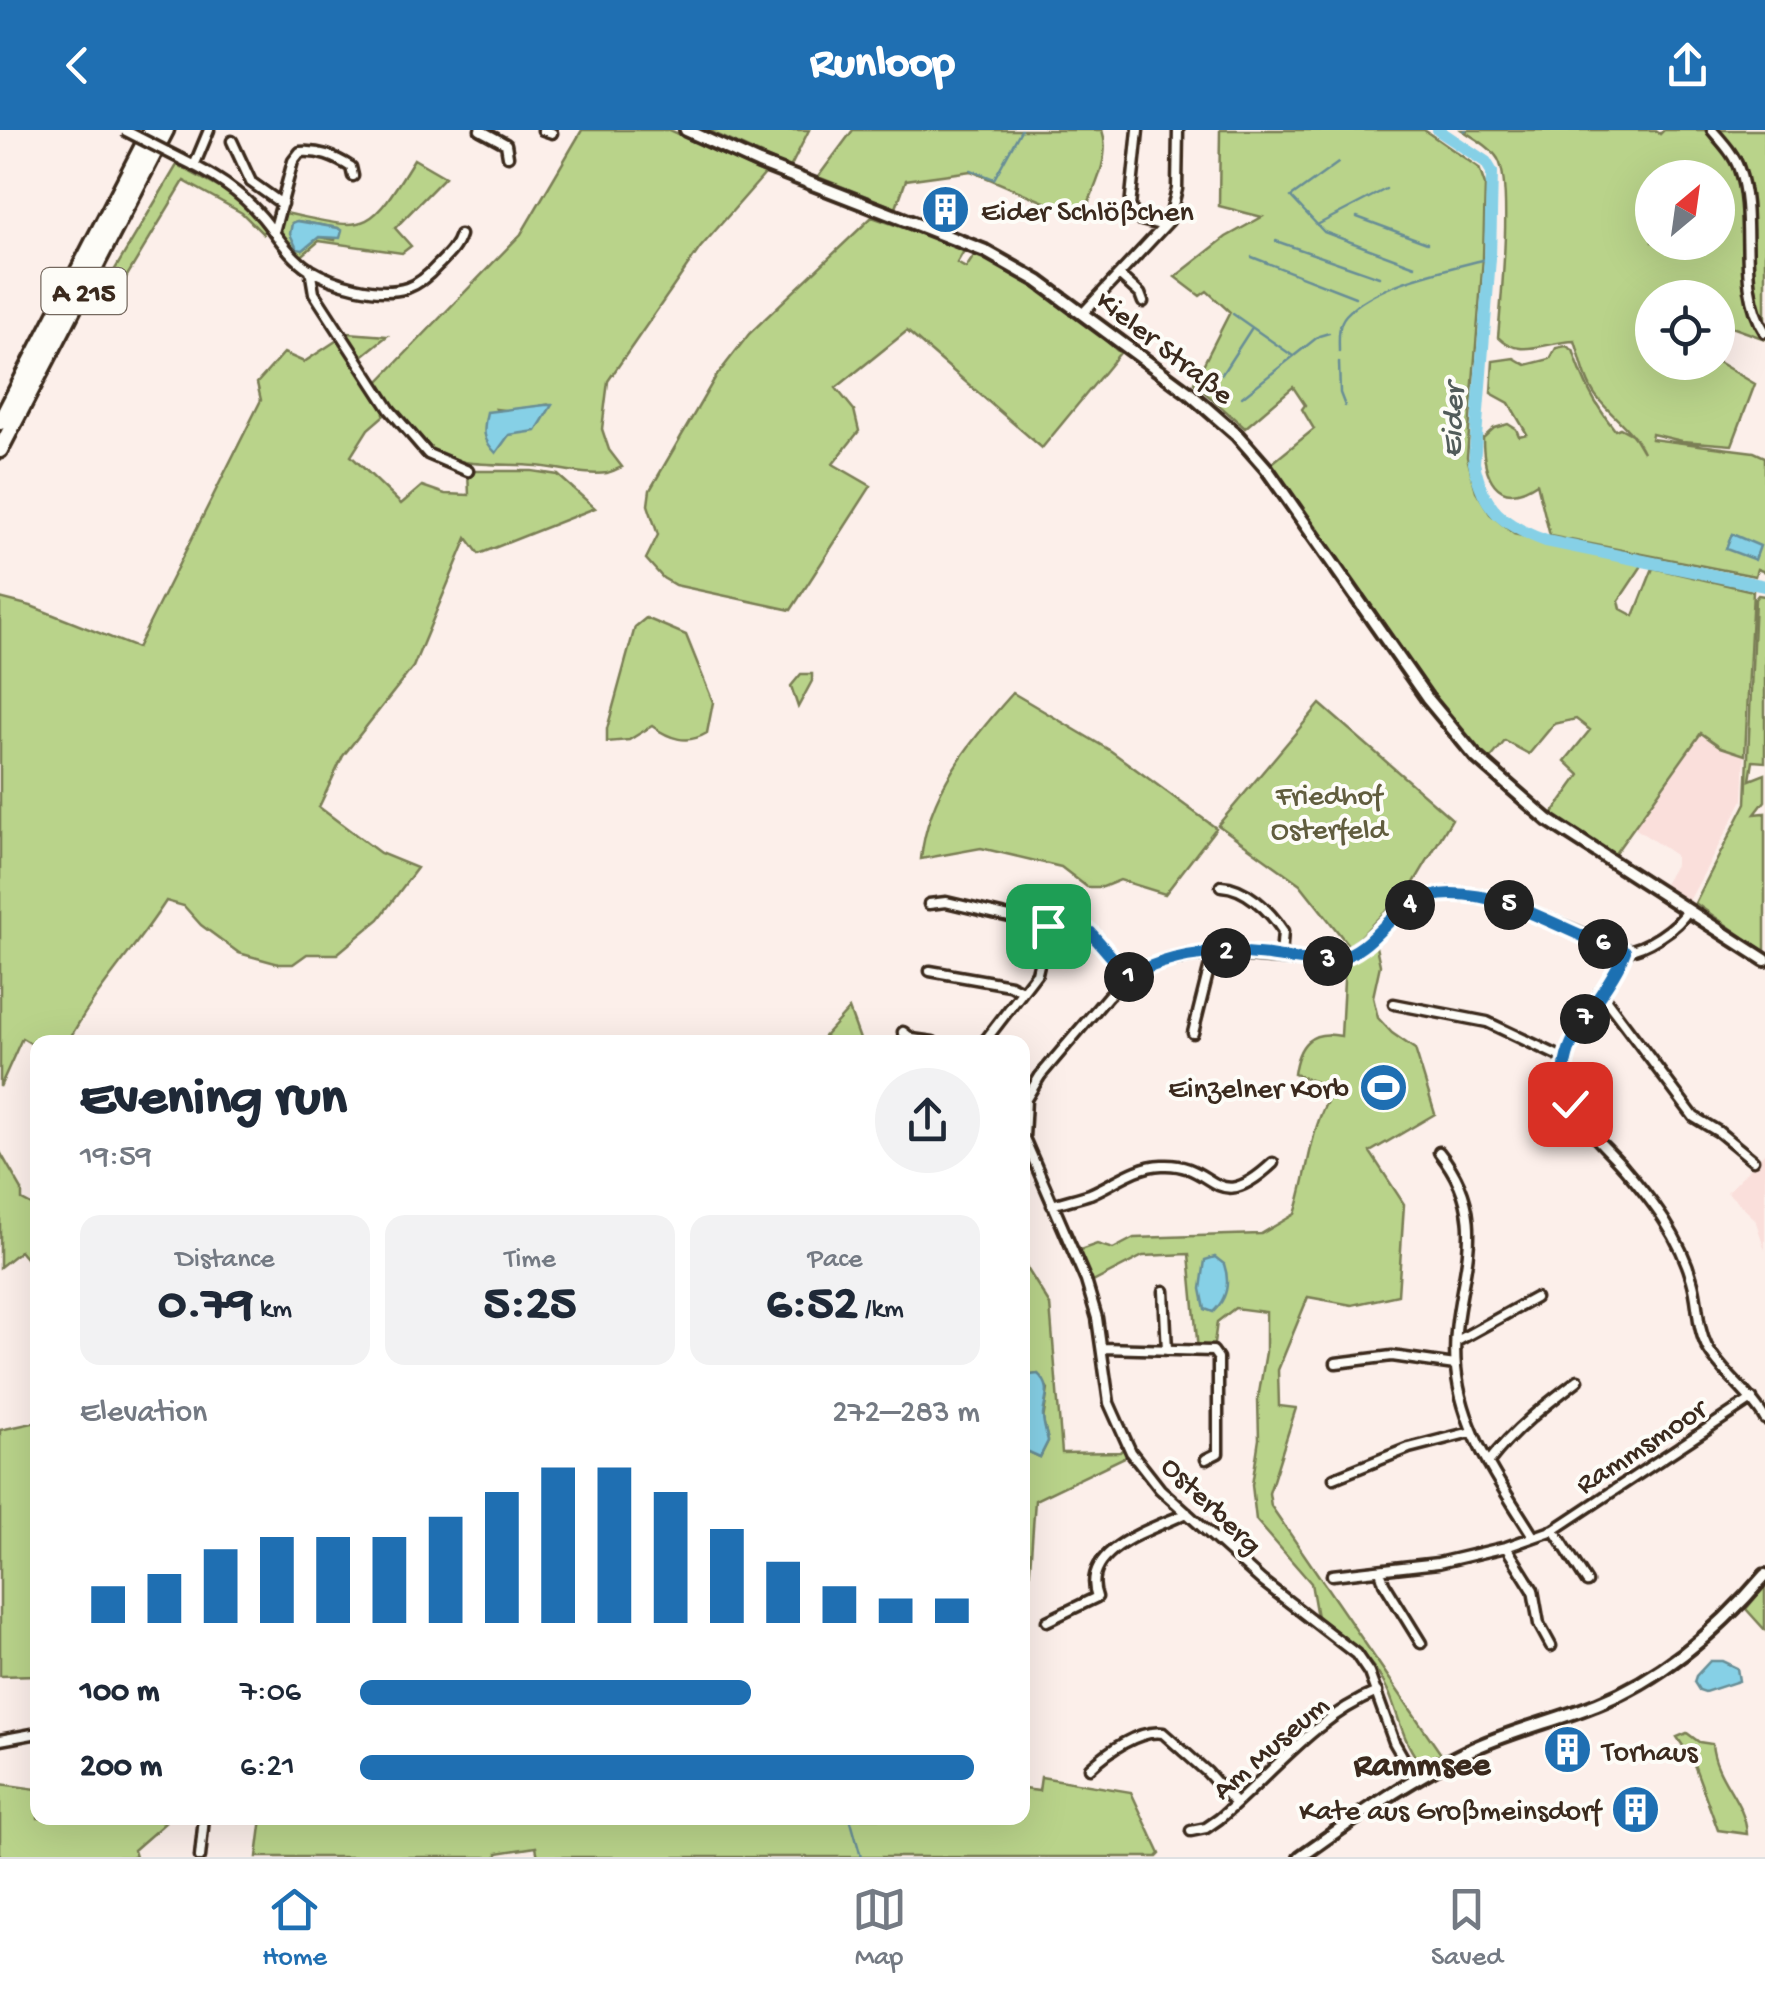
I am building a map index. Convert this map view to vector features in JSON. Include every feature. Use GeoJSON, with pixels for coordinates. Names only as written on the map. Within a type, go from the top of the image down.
{"type":"FeatureCollection","features":[{"type":"Feature","properties":{"kind":"highway","name":"A 215"},"geometry":{"type":"LineString","coordinates":[[0,422],[151,130]]}},
{"type":"Feature","properties":{"kind":"highway","name":"A 215"},"geometry":{"type":"LineString","coordinates":[[0,450],[166,130]]}},
{"type":"Feature","properties":{"kind":"street"},"geometry":{"type":"LineString","coordinates":[[124,130],[242,196],[297,260],[310,270],[348,284],[406,288],[429,274],[452,250],[460,234]]}},
{"type":"Feature","properties":{"kind":"street"},"geometry":{"type":"LineString","coordinates":[[194,166],[209,130]]}},
{"type":"Feature","properties":{"kind":"street"},"geometry":{"type":"LineString","coordinates":[[480,130],[506,144],[508,156]]}},
{"type":"Feature","properties":{"kind":"street","name":"Kieler Straße"},"geometry":{"type":"LineString","coordinates":[[686,130],[985,252],[1084,312],[1237,435],[1266,468],[1427,698],[1485,765],[1548,820],[1765,960]]}},
{"type":"Feature","properties":{"kind":"street"},"geometry":{"type":"LineString","coordinates":[[1138,130],[1130,207],[1138,218],[1164,226]]}},
{"type":"Feature","properties":{"kind":"street"},"geometry":{"type":"LineString","coordinates":[[1084,312],[1169,221],[1176,189],[1178,130]]}},
{"type":"Feature","properties":{"kind":"street"},"geometry":{"type":"LineString","coordinates":[[1712,130],[1740,173],[1753,304],[1765,332]]}},
{"type":"Feature","properties":{"kind":"street"},"geometry":{"type":"LineString","coordinates":[[232,142],[251,182],[282,204]]}},
{"type":"Feature","properties":{"kind":"street"},"geometry":{"type":"LineString","coordinates":[[274,232],[293,161],[300,152],[318,152],[340,160],[351,168],[354,176]]}},
{"type":"Feature","properties":{"kind":"street"},"geometry":{"type":"LineString","coordinates":[[310,270],[314,293],[390,410],[438,462],[468,471]]}},
{"type":"Feature","properties":{"kind":"street"},"geometry":{"type":"LineString","coordinates":[[1119,275],[1144,302]]}},
{"type":"Feature","properties":{"kind":"street"},"geometry":{"type":"LineString","coordinates":[[1221,886],[1235,888],[1274,918],[1283,931],[1281,957]]}},
{"type":"Feature","properties":{"kind":"street"},"geometry":{"type":"LineString","coordinates":[[930,904],[946,902],[1090,932],[1129,977],[1163,961],[1213,953],[1326,961],[1360,948],[1402,909],[1432,896],[1484,897],[1625,951],[1651,941],[1684,918],[1688,910]]}},
{"type":"Feature","properties":{"kind":"street"},"geometry":{"type":"LineString","coordinates":[[989,1035],[1040,966],[1048,926]]}},
{"type":"Feature","properties":{"kind":"street"},"geometry":{"type":"LineString","coordinates":[[1625,951],[1567,1060],[1564,1080],[1570,1104],[1647,1196],[1679,1244],[1694,1284],[1703,1337],[1715,1358],[1765,1418]]}},
{"type":"Feature","properties":{"kind":"street"},"geometry":{"type":"LineString","coordinates":[[1194,1033],[1213,953]]}},
{"type":"Feature","properties":{"kind":"street"},"geometry":{"type":"LineString","coordinates":[[930,971],[1010,985],[1022,991]]}},
{"type":"Feature","properties":{"kind":"street","name":"Osterberg"},"geometry":{"type":"LineString","coordinates":[[1030,1091],[1096,1010],[1129,977]]}},
{"type":"Feature","properties":{"kind":"street"},"geometry":{"type":"LineString","coordinates":[[1600,992],[1694,1117],[1754,1160]]}},
{"type":"Feature","properties":{"kind":"street"},"geometry":{"type":"LineString","coordinates":[[1394,1004],[1487,1022],[1567,1060]]}},
{"type":"Feature","properties":{"kind":"street"},"geometry":{"type":"LineString","coordinates":[[903,1032],[907,1035]]}},
{"type":"Feature","properties":{"kind":"street"},"geometry":{"type":"LineString","coordinates":[[1440,1152],[1454,1170],[1471,1222],[1455,1365],[1471,1432],[1532,1536]]}},
{"type":"Feature","properties":{"kind":"street"},"geometry":{"type":"LineString","coordinates":[[1052,1205],[1089,1194],[1140,1168],[1175,1165],[1230,1189],[1252,1182],[1273,1163]]}},
{"type":"Feature","properties":{"kind":"street","name":"Osterberg"},"geometry":{"type":"LineString","coordinates":[[1030,1166],[1086,1281],[1102,1348],[1109,1403],[1121,1435],[1144,1470],[1187,1513],[1272,1590],[1356,1654],[1377,1692],[1394,1742],[1416,1780]]}},
{"type":"Feature","properties":{"kind":"street"},"geometry":{"type":"LineString","coordinates":[[1164,1291],[1167,1350]]}},
{"type":"Feature","properties":{"kind":"street"},"geometry":{"type":"LineString","coordinates":[[1456,1341],[1536,1298]]}},
{"type":"Feature","properties":{"kind":"street"},"geometry":{"type":"LineString","coordinates":[[1102,1348],[1208,1350],[1218,1358],[1218,1453],[1206,1459]]}},
{"type":"Feature","properties":{"kind":"street"},"geometry":{"type":"LineString","coordinates":[[1336,1364],[1392,1356],[1455,1365]]}},
{"type":"Feature","properties":{"kind":"street"},"geometry":{"type":"LineString","coordinates":[[1488,1463],[1508,1436],[1578,1380]]}},
{"type":"Feature","properties":{"kind":"street","name":"Rammsmoor"},"geometry":{"type":"LineString","coordinates":[[1332,1574],[1438,1563],[1506,1547],[1554,1530],[1752,1399]]}},
{"type":"Feature","properties":{"kind":"street"},"geometry":{"type":"LineString","coordinates":[[1334,1478],[1409,1448],[1471,1432]]}},
{"type":"Feature","properties":{"kind":"street"},"geometry":{"type":"LineString","coordinates":[[1046,1622],[1097,1597],[1093,1577],[1113,1549],[1187,1513]]}},
{"type":"Feature","properties":{"kind":"street","name":"Rammsmoor"},"geometry":{"type":"LineString","coordinates":[[1554,1530],[1587,1582]]}},
{"type":"Feature","properties":{"kind":"street"},"geometry":{"type":"LineString","coordinates":[[1506,1547],[1533,1590],[1538,1624],[1551,1646]]}},
{"type":"Feature","properties":{"kind":"street"},"geometry":{"type":"LineString","coordinates":[[1380,1570],[1421,1644]]}},
{"type":"Feature","properties":{"kind":"street"},"geometry":{"type":"LineString","coordinates":[[1300,1857],[1416,1780],[1469,1750],[1600,1703],[1651,1676],[1727,1619],[1765,1575]]}},
{"type":"Feature","properties":{"kind":"street","name":"Am Museum"},"geometry":{"type":"LineString","coordinates":[[1191,1831],[1206,1828],[1308,1736],[1346,1708],[1377,1692]]}},
{"type":"Feature","properties":{"kind":"street"},"geometry":{"type":"LineString","coordinates":[[1090,1768],[1105,1754],[1144,1735],[1164,1733],[1236,1804]]}},
{"type":"Feature","properties":{"kind":"street"},"geometry":{"type":"LineString","coordinates":[[0,1740],[30,1734]]}},
{"type":"Feature","properties":{"kind":"street"},"geometry":{"type":"LineString","coordinates":[[200,1857],[203,1825]]}},
{"type":"Feature","properties":{"kind":"shaded area"},"geometry":{"type":"Polygon","coordinates":[[[1701,732],[1721,747],[1745,755],[1743,800],[1689,901],[1663,886],[1675,865],[1675,855],[1633,827],[1701,732]]]}},
{"type":"Feature","properties":{"kind":"shaded area"},"geometry":{"type":"Polygon","coordinates":[[[1765,1152],[1765,1250],[1755,1219],[1727,1192],[1765,1152]]]}},
{"type":"Feature","properties":{"kind":"green space"},"geometry":{"type":"Polygon","coordinates":[[[582,130],[670,130],[765,174],[700,248],[608,381],[602,429],[609,450],[622,467],[611,472],[479,463],[438,455],[427,449],[376,384],[521,234],[582,130]],[[545,405],[512,411],[496,409],[509,435],[545,405]]]}},
{"type":"Feature","properties":{"kind":"green space"},"geometry":{"type":"Polygon","coordinates":[[[707,130],[809,130],[790,168],[707,130]]]}},
{"type":"Feature","properties":{"kind":"green space"},"geometry":{"type":"Polygon","coordinates":[[[853,130],[1102,130],[1104,152],[1100,175],[1082,218],[971,171],[906,180],[896,208],[818,177],[853,130]]]}},
{"type":"Feature","properties":{"kind":"green space"},"geometry":{"type":"Polygon","coordinates":[[[1220,130],[1424,130],[1479,168],[1485,185],[1483,258],[1467,457],[1476,491],[1490,514],[1514,534],[1643,564],[1619,600],[1621,609],[1634,616],[1653,568],[1753,591],[1745,755],[1721,747],[1701,733],[1614,855],[1552,814],[1580,775],[1565,761],[1590,730],[1576,719],[1554,724],[1529,754],[1505,741],[1485,765],[1266,468],[1314,429],[1293,387],[1245,428],[1194,383],[1230,312],[1207,291],[1200,296],[1175,277],[1226,237],[1262,217],[1219,206],[1220,130]]]}},
{"type":"Feature","properties":{"kind":"green space"},"geometry":{"type":"Polygon","coordinates":[[[1462,130],[1655,130],[1660,134],[1664,130],[1765,130],[1765,339],[1735,328],[1735,280],[1635,280],[1635,380],[1735,380],[1735,372],[1755,384],[1732,445],[1652,434],[1651,439],[1754,452],[1765,457],[1765,572],[1757,569],[1755,576],[1550,536],[1537,483],[1511,493],[1502,491],[1489,475],[1483,438],[1494,428],[1508,424],[1519,436],[1527,434],[1509,403],[1491,393],[1493,361],[1514,358],[1526,365],[1550,359],[1556,348],[1566,346],[1573,350],[1590,392],[1607,420],[1615,430],[1620,428],[1631,434],[1592,390],[1575,341],[1525,348],[1506,344],[1498,337],[1505,193],[1498,159],[1462,130]]]}},
{"type":"Feature","properties":{"kind":"green space"},"geometry":{"type":"Polygon","coordinates":[[[414,159],[445,177],[395,228],[411,246],[402,253],[319,241],[297,260],[274,232],[280,212],[331,222],[362,222],[385,203],[414,159]],[[292,223],[303,250],[319,237],[335,240],[338,228],[292,223]]]}},
{"type":"Feature","properties":{"kind":"green space"},"geometry":{"type":"Polygon","coordinates":[[[177,165],[236,197],[265,228],[263,234],[242,213],[184,181],[109,306],[95,303],[177,165]]]}},
{"type":"Feature","properties":{"kind":"green space"},"geometry":{"type":"Polygon","coordinates":[[[872,217],[965,249],[957,263],[966,268],[975,254],[995,264],[1051,299],[1120,353],[1042,448],[907,331],[836,388],[854,410],[859,431],[833,464],[871,486],[791,610],[675,585],[646,559],[658,535],[648,505],[650,490],[715,378],[749,334],[872,217]]]}},
{"type":"Feature","properties":{"kind":"green space"},"geometry":{"type":"Polygon","coordinates":[[[348,333],[387,336],[356,361],[390,410],[368,429],[351,456],[401,504],[422,486],[445,494],[469,495],[468,471],[532,471],[558,475],[595,508],[479,554],[467,538],[413,667],[343,756],[319,807],[380,853],[417,868],[379,919],[337,954],[307,954],[293,964],[279,964],[239,953],[201,925],[184,906],[166,901],[72,1035],[30,1035],[30,1043],[22,1038],[0,1087],[0,598],[31,606],[137,648],[261,400],[257,383],[284,353],[304,362],[348,333]]]}},
{"type":"Feature","properties":{"kind":"green space"},"geometry":{"type":"Polygon","coordinates":[[[1758,595],[1765,596],[1765,762],[1753,761],[1750,780],[1765,774],[1765,801],[1755,814],[1765,813],[1765,952],[1695,903],[1746,803],[1758,595]]]}},
{"type":"Feature","properties":{"kind":"green space"},"geometry":{"type":"Polygon","coordinates":[[[646,618],[686,635],[713,702],[707,733],[700,737],[679,739],[652,726],[629,740],[607,742],[607,729],[635,627],[646,618]]]}},
{"type":"Feature","properties":{"kind":"green space"},"geometry":{"type":"Polygon","coordinates":[[[801,674],[812,674],[812,681],[798,707],[791,686],[801,674]]]}},
{"type":"Feature","properties":{"kind":"green space"},"geometry":{"type":"Polygon","coordinates":[[[1013,693],[1111,751],[1216,828],[1165,894],[1120,880],[1103,887],[1087,887],[1061,867],[981,848],[921,859],[932,812],[942,790],[967,749],[1013,693]]]}},
{"type":"Feature","properties":{"kind":"green space","name":"Friedhof Osterfeld"},"geometry":{"type":"Polygon","coordinates":[[[1320,704],[1452,819],[1402,903],[1388,910],[1349,946],[1300,884],[1218,825],[1320,704]]]}},
{"type":"Feature","properties":{"kind":"green space"},"geometry":{"type":"Polygon","coordinates":[[[1375,942],[1380,965],[1373,997],[1378,1018],[1415,1049],[1435,1114],[1370,1152],[1404,1204],[1398,1295],[1352,1305],[1308,1297],[1278,1370],[1279,1406],[1296,1408],[1269,1493],[1271,1506],[1441,1754],[1418,1760],[1376,1670],[1349,1641],[1317,1617],[1311,1583],[1256,1520],[1252,1485],[1259,1439],[1258,1399],[1266,1352],[1266,1312],[1235,1308],[1217,1322],[1213,1351],[1198,1350],[1189,1254],[1143,1256],[1087,1285],[1074,1252],[1097,1244],[1113,1249],[1134,1238],[1261,1234],[1295,1214],[1314,1134],[1334,1089],[1294,1074],[1296,1064],[1302,1047],[1314,1037],[1341,1036],[1345,962],[1375,942]]]}},
{"type":"Feature","properties":{"kind":"green space"},"geometry":{"type":"Polygon","coordinates":[[[849,1009],[858,1035],[825,1035],[849,1009]]]}},
{"type":"Feature","properties":{"kind":"green space"},"geometry":{"type":"Polygon","coordinates":[[[0,1152],[22,1190],[22,1200],[30,1204],[30,1263],[20,1251],[0,1267],[0,1152]]]}},
{"type":"Feature","properties":{"kind":"green space"},"geometry":{"type":"Polygon","coordinates":[[[1030,1273],[1050,1305],[1062,1453],[1123,1449],[1127,1456],[1035,1500],[1030,1568],[1030,1452],[1040,1457],[1048,1441],[1043,1420],[1048,1389],[1038,1374],[1030,1375],[1030,1273]]]}},
{"type":"Feature","properties":{"kind":"green space"},"geometry":{"type":"Polygon","coordinates":[[[30,1424],[30,1675],[0,1676],[0,1430],[30,1424]]]}},
{"type":"Feature","properties":{"kind":"green space"},"geometry":{"type":"Polygon","coordinates":[[[1765,1586],[1765,1630],[1746,1609],[1765,1586]]]}},
{"type":"Feature","properties":{"kind":"green space"},"geometry":{"type":"Polygon","coordinates":[[[1687,1733],[1699,1742],[1712,1744],[1718,1768],[1741,1811],[1747,1834],[1718,1830],[1692,1759],[1677,1737],[1687,1733]]]}},
{"type":"Feature","properties":{"kind":"green space"},"geometry":{"type":"Polygon","coordinates":[[[1041,1777],[1131,1792],[1160,1854],[538,1857],[536,1847],[497,1853],[497,1857],[257,1857],[261,1825],[1030,1825],[1030,1790],[1039,1791],[1041,1777]]]}},
{"type":"Feature","properties":{"kind":"green space"},"geometry":{"type":"Polygon","coordinates":[[[0,1784],[30,1788],[30,1825],[163,1825],[134,1850],[136,1857],[0,1857],[0,1784]]]}},
{"type":"Feature","properties":{"kind":"water"},"geometry":{"type":"Polygon","coordinates":[[[292,223],[338,228],[342,231],[340,238],[319,237],[303,250],[297,249],[290,234],[292,223]]]}},
{"type":"Feature","properties":{"kind":"water"},"geometry":{"type":"Polygon","coordinates":[[[552,405],[536,431],[509,435],[496,453],[488,444],[487,412],[552,405]]]}},
{"type":"Feature","properties":{"kind":"water"},"geometry":{"type":"Polygon","coordinates":[[[1732,534],[1760,546],[1755,560],[1726,549],[1732,534]]]}},
{"type":"Feature","properties":{"kind":"water"},"geometry":{"type":"Polygon","coordinates":[[[1215,1257],[1224,1264],[1227,1283],[1225,1295],[1213,1312],[1205,1309],[1201,1289],[1205,1260],[1215,1257]]]}},
{"type":"Feature","properties":{"kind":"water"},"geometry":{"type":"Polygon","coordinates":[[[1038,1374],[1047,1393],[1043,1415],[1048,1441],[1040,1457],[1030,1453],[1030,1375],[1038,1374]]]}},
{"type":"Feature","properties":{"kind":"water"},"geometry":{"type":"Polygon","coordinates":[[[1710,1661],[1722,1661],[1737,1668],[1739,1681],[1705,1692],[1699,1690],[1694,1682],[1696,1676],[1710,1661]]]}},
{"type":"Feature","properties":{"kind":"waterway"},"geometry":{"type":"LineString","coordinates":[[971,170],[994,179],[1021,130]]}},
{"type":"Feature","properties":{"kind":"waterway","name":"Eider"},"geometry":{"type":"LineString","coordinates":[[1438,130],[1486,162],[1492,172],[1490,258],[1474,463],[1489,504],[1517,529],[1546,541],[1765,586]]}},
{"type":"Feature","properties":{"kind":"waterway"},"geometry":{"type":"LineString","coordinates":[[1338,163],[1291,197],[1324,232],[1415,266]]}},
{"type":"Feature","properties":{"kind":"waterway"},"geometry":{"type":"LineString","coordinates":[[1317,225],[1386,189]]}},
{"type":"Feature","properties":{"kind":"waterway"},"geometry":{"type":"LineString","coordinates":[[1357,217],[1427,243]]}},
{"type":"Feature","properties":{"kind":"waterway"},"geometry":{"type":"LineString","coordinates":[[1276,241],[1379,277]]}},
{"type":"Feature","properties":{"kind":"waterway"},"geometry":{"type":"LineString","coordinates":[[1252,257],[1355,297]]}},
{"type":"Feature","properties":{"kind":"waterway"},"geometry":{"type":"LineString","coordinates":[[1339,352],[1341,323],[1375,294],[1490,258]]}},
{"type":"Feature","properties":{"kind":"waterway"},"geometry":{"type":"LineString","coordinates":[[1233,314],[1293,356]]}},
{"type":"Feature","properties":{"kind":"waterway"},"geometry":{"type":"LineString","coordinates":[[1222,374],[1251,329]]}},
{"type":"Feature","properties":{"kind":"waterway"},"geometry":{"type":"LineString","coordinates":[[1242,397],[1319,336],[1329,333]]}},
{"type":"Feature","properties":{"kind":"waterway"},"geometry":{"type":"LineString","coordinates":[[1339,362],[1340,393],[1345,406]]}},
{"type":"Feature","properties":{"kind":"waterway"},"geometry":{"type":"LineString","coordinates":[[852,1825],[861,1857]]}},
{"type":"Feature","properties":{"kind":"place","name":"Eider Schlößchen"},"geometry":{"type":"Point","coordinates":[946,210]}},
{"type":"Feature","properties":{"kind":"place","name":"Einzelner Korb"},"geometry":{"type":"Point","coordinates":[1384,1087]}},
{"type":"Feature","properties":{"kind":"place","name":"Torhaus"},"geometry":{"type":"Point","coordinates":[1567,1750]}},
{"type":"Feature","properties":{"kind":"place","name":"Kate aus Großmeinsdorf"},"geometry":{"type":"Point","coordinates":[1636,1809]}},
{"type":"Feature","properties":{"kind":"district","name":"Rammsee"},"geometry":{"type":"Point","coordinates":[1422,1762]}},
{"type":"Feature","properties":{"kind":"route"},"geometry":{"type":"LineString","coordinates":[[1048,926],[1090,932],[1129,977],[1147,966],[1190,955],[1244,953],[1308,961],[1336,959],[1368,942],[1394,914],[1432,896],[1467,894],[1528,911],[1625,951],[1620,966],[1587,1014],[1567,1060],[1564,1080],[1570,1104]]}}]}
